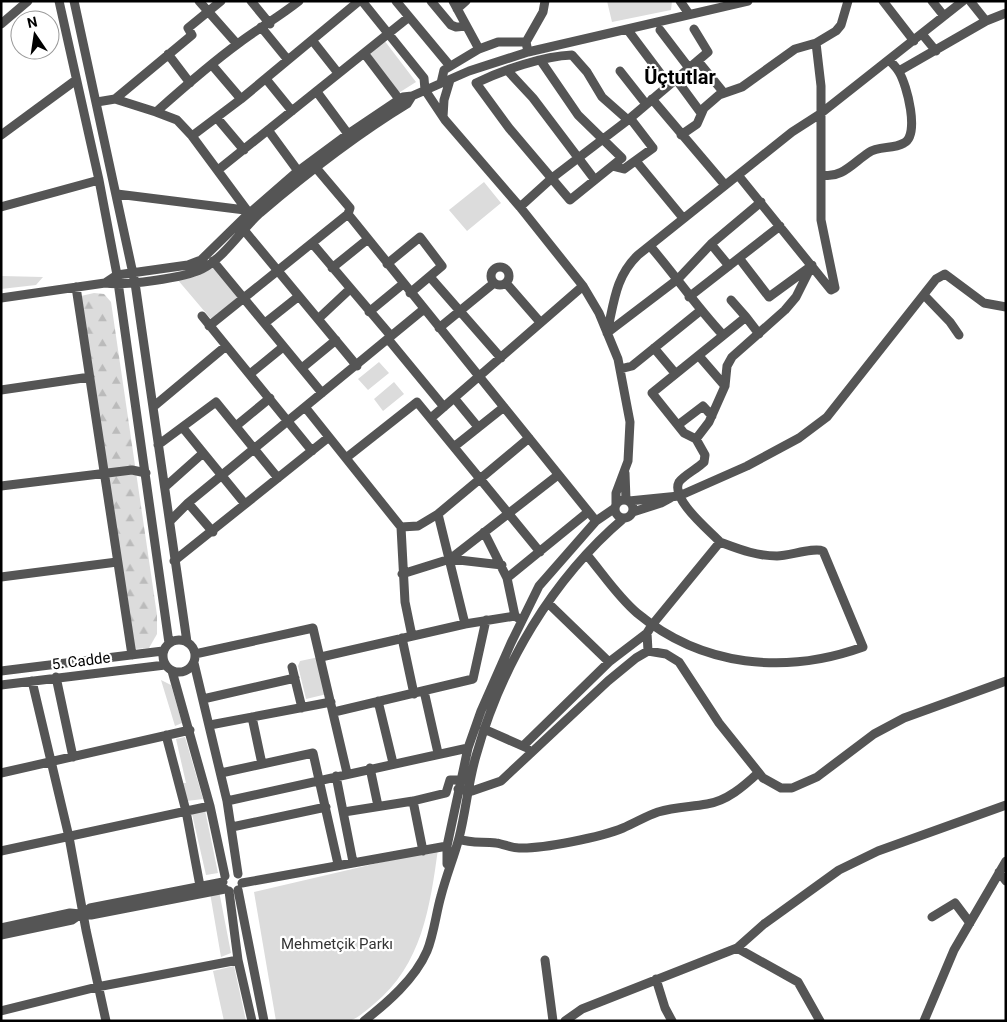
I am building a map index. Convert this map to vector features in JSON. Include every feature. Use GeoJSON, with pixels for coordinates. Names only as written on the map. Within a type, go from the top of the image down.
{"type":"FeatureCollection","features":[{"type":"Feature","properties":{"kind":"street"},"geometry":{"type":"LineString","coordinates":[[1,24],[28,1]]}},
{"type":"Feature","properties":{"kind":"street"},"geometry":{"type":"LineString","coordinates":[[58,1],[99,180],[118,285],[169,643]]}},
{"type":"Feature","properties":{"kind":"street"},"geometry":{"type":"LineString","coordinates":[[74,1],[135,283],[158,445],[171,520],[174,561],[187,642],[195,654],[194,663],[210,725],[232,827],[238,874],[230,885],[238,960],[252,1021]]}},
{"type":"Feature","properties":{"kind":"street"},"geometry":{"type":"LineString","coordinates":[[199,1],[237,44]]}},
{"type":"Feature","properties":{"kind":"street"},"geometry":{"type":"LineString","coordinates":[[115,99],[192,34],[188,28],[221,1]]}},
{"type":"Feature","properties":{"kind":"street"},"geometry":{"type":"LineString","coordinates":[[251,1],[288,60]]}},
{"type":"Feature","properties":{"kind":"street"},"geometry":{"type":"LineString","coordinates":[[156,112],[237,44],[266,26],[299,1]]}},
{"type":"Feature","properties":{"kind":"street"},"geometry":{"type":"LineString","coordinates":[[192,136],[266,79],[360,1],[424,78],[425,90],[443,118],[520,207],[583,286],[607,333],[620,369],[630,422],[630,446],[625,473],[616,493],[615,506],[618,516],[624,518]]}},
{"type":"Feature","properties":{"kind":"street"},"geometry":{"type":"LineString","coordinates":[[409,1],[399,4],[450,66]]}},
{"type":"Feature","properties":{"kind":"street"},"geometry":{"type":"LineString","coordinates":[[431,1],[451,25],[456,28],[466,26]]}},
{"type":"Feature","properties":{"kind":"street"},"geometry":{"type":"LineString","coordinates":[[466,1],[455,5],[479,49]]}},
{"type":"Feature","properties":{"kind":"street"},"geometry":{"type":"LineString","coordinates":[[528,52],[526,42],[543,12],[545,1]]}},
{"type":"Feature","properties":{"kind":"street"},"geometry":{"type":"LineString","coordinates":[[680,1],[689,14]]}},
{"type":"Feature","properties":{"kind":"street"},"geometry":{"type":"LineString","coordinates":[[105,284],[116,275],[197,262],[210,253],[247,211],[348,134],[399,99],[412,96],[469,70],[528,52],[748,1]]}},
{"type":"Feature","properties":{"kind":"street"},"geometry":{"type":"LineString","coordinates":[[681,135],[696,124],[701,113],[713,99],[742,87],[795,49],[816,43],[836,31],[841,25],[848,1]]}},
{"type":"Feature","properties":{"kind":"street"},"geometry":{"type":"LineString","coordinates":[[896,1],[885,4],[914,41]]}},
{"type":"Feature","properties":{"kind":"street"},"geometry":{"type":"LineString","coordinates":[[932,1],[944,16]]}},
{"type":"Feature","properties":{"kind":"street"},"geometry":{"type":"LineString","coordinates":[[607,333],[614,292],[627,265],[792,132],[820,114],[963,1]]}},
{"type":"Feature","properties":{"kind":"street"},"geometry":{"type":"LineString","coordinates":[[970,1],[986,21]]}},
{"type":"Feature","properties":{"kind":"street"},"geometry":{"type":"LineString","coordinates":[[899,71],[986,21],[1006,13]]}},
{"type":"Feature","properties":{"kind":"street"},"geometry":{"type":"LineString","coordinates":[[218,170],[409,17]]}},
{"type":"Feature","properties":{"kind":"street"},"geometry":{"type":"LineString","coordinates":[[627,29],[701,113]]}},
{"type":"Feature","properties":{"kind":"street"},"geometry":{"type":"LineString","coordinates":[[520,207],[552,178],[629,119],[708,52],[708,48],[694,29]]}},
{"type":"Feature","properties":{"kind":"street"},"geometry":{"type":"LineString","coordinates":[[660,30],[690,68]]}},
{"type":"Feature","properties":{"kind":"street"},"geometry":{"type":"LineString","coordinates":[[922,34],[936,51]]}},
{"type":"Feature","properties":{"kind":"street"},"geometry":{"type":"LineString","coordinates":[[312,40],[338,73]]}},
{"type":"Feature","properties":{"kind":"street"},"geometry":{"type":"LineString","coordinates":[[443,118],[444,70],[479,49],[498,42],[526,42]]}},
{"type":"Feature","properties":{"kind":"street"},"geometry":{"type":"LineString","coordinates":[[738,175],[831,290],[836,288],[821,220],[821,86],[816,43]]}},
{"type":"Feature","properties":{"kind":"street"},"geometry":{"type":"LineString","coordinates":[[553,46],[556,56]]}},
{"type":"Feature","properties":{"kind":"street"},"geometry":{"type":"LineString","coordinates":[[364,53],[399,99]]}},
{"type":"Feature","properties":{"kind":"street"},"geometry":{"type":"LineString","coordinates":[[168,54],[190,83]]}},
{"type":"Feature","properties":{"kind":"street"},"geometry":{"type":"LineString","coordinates":[[541,61],[578,115],[622,158],[612,166],[595,180],[570,200],[509,128],[476,83],[507,70],[556,56],[576,57],[602,98],[629,119],[653,148],[624,169],[612,166]]}},
{"type":"Feature","properties":{"kind":"street"},"geometry":{"type":"LineString","coordinates":[[698,60],[724,93]]}},
{"type":"Feature","properties":{"kind":"street"},"geometry":{"type":"LineString","coordinates":[[822,175],[838,175],[873,149],[899,145],[906,142],[910,137],[912,129],[909,98],[899,71],[890,60]]}},
{"type":"Feature","properties":{"kind":"street"},"geometry":{"type":"LineString","coordinates":[[212,65],[241,99]]}},
{"type":"Feature","properties":{"kind":"street"},"geometry":{"type":"LineString","coordinates":[[507,70],[533,98],[595,180]]}},
{"type":"Feature","properties":{"kind":"street"},"geometry":{"type":"LineString","coordinates":[[620,71],[681,135],[725,185]]}},
{"type":"Feature","properties":{"kind":"street"},"geometry":{"type":"LineString","coordinates":[[266,79],[292,112]]}},
{"type":"Feature","properties":{"kind":"street"},"geometry":{"type":"LineString","coordinates":[[1,136],[76,80]]}},
{"type":"Feature","properties":{"kind":"street"},"geometry":{"type":"LineString","coordinates":[[317,92],[348,134]]}},
{"type":"Feature","properties":{"kind":"street"},"geometry":{"type":"LineString","coordinates":[[1,298],[76,287],[135,283],[191,273],[213,262],[259,214],[317,169],[408,104],[412,96]]}},
{"type":"Feature","properties":{"kind":"street"},"geometry":{"type":"LineString","coordinates":[[97,102],[115,99],[177,120],[192,136],[242,200],[247,211]]}},
{"type":"Feature","properties":{"kind":"street"},"geometry":{"type":"LineString","coordinates":[[217,118],[244,150]]}},
{"type":"Feature","properties":{"kind":"street"},"geometry":{"type":"LineString","coordinates":[[268,130],[298,171]]}},
{"type":"Feature","properties":{"kind":"street"},"geometry":{"type":"LineString","coordinates":[[636,161],[683,218]]}},
{"type":"Feature","properties":{"kind":"street"},"geometry":{"type":"LineString","coordinates":[[209,326],[348,214],[350,208],[317,169]]}},
{"type":"Feature","properties":{"kind":"street"},"geometry":{"type":"LineString","coordinates":[[1,207],[99,180]]}},
{"type":"Feature","properties":{"kind":"street"},"geometry":{"type":"LineString","coordinates":[[117,194],[247,211]]}},
{"type":"Feature","properties":{"kind":"street"},"geometry":{"type":"LineString","coordinates":[[607,333],[678,279],[712,244],[761,202]]}},
{"type":"Feature","properties":{"kind":"street"},"geometry":{"type":"LineString","coordinates":[[348,214],[596,521]]}},
{"type":"Feature","properties":{"kind":"street"},"geometry":{"type":"LineString","coordinates":[[689,297],[780,226]]}},
{"type":"Feature","properties":{"kind":"street"},"geometry":{"type":"LineString","coordinates":[[244,230],[357,366]]}},
{"type":"Feature","properties":{"kind":"street"},"geometry":{"type":"LineString","coordinates":[[387,264],[420,237],[442,266],[410,293]]}},
{"type":"Feature","properties":{"kind":"street"},"geometry":{"type":"LineString","coordinates":[[332,268],[368,239]]}},
{"type":"Feature","properties":{"kind":"street"},"geometry":{"type":"LineString","coordinates":[[312,243],[444,407]]}},
{"type":"Feature","properties":{"kind":"street"},"geometry":{"type":"LineString","coordinates":[[712,244],[729,266]]}},
{"type":"Feature","properties":{"kind":"street"},"geometry":{"type":"LineString","coordinates":[[650,246],[678,279],[700,311],[722,335]]}},
{"type":"Feature","properties":{"kind":"street"},"geometry":{"type":"LineString","coordinates":[[739,258],[769,297],[812,265]]}},
{"type":"Feature","properties":{"kind":"street"},"geometry":{"type":"LineString","coordinates":[[213,262],[245,298],[322,393]]}},
{"type":"Feature","properties":{"kind":"street"},"geometry":{"type":"LineString","coordinates":[[696,439],[712,416],[725,386],[727,366],[732,357],[759,334],[796,297],[812,265]]}},
{"type":"Feature","properties":{"kind":"street"},"geometry":{"type":"LineString","coordinates":[[494,283],[491,273],[494,269],[501,267],[509,274],[506,283]]}},
{"type":"Feature","properties":{"kind":"street"},"geometry":{"type":"LineString","coordinates":[[364,1021],[399,990],[427,951],[448,869],[459,839],[469,786],[484,729],[510,666],[548,603],[587,555],[624,518],[633,512],[676,497],[747,466],[799,438],[827,417],[936,279],[946,274],[984,303],[1006,307]]}},
{"type":"Feature","properties":{"kind":"street"},"geometry":{"type":"LineString","coordinates":[[430,277],[501,358]]}},
{"type":"Feature","properties":{"kind":"street"},"geometry":{"type":"LineString","coordinates":[[439,328],[494,283]]}},
{"type":"Feature","properties":{"kind":"street"},"geometry":{"type":"LineString","coordinates":[[494,283],[500,285],[506,283]]}},
{"type":"Feature","properties":{"kind":"street"},"geometry":{"type":"LineString","coordinates":[[506,283],[540,322]]}},
{"type":"Feature","properties":{"kind":"street"},"geometry":{"type":"LineString","coordinates":[[369,312],[403,284]]}},
{"type":"Feature","properties":{"kind":"street"},"geometry":{"type":"LineString","coordinates":[[431,418],[480,378],[540,322],[583,286]]}},
{"type":"Feature","properties":{"kind":"street"},"geometry":{"type":"LineString","coordinates":[[76,287],[132,655]]}},
{"type":"Feature","properties":{"kind":"street"},"geometry":{"type":"LineString","coordinates":[[318,319],[350,289]]}},
{"type":"Feature","properties":{"kind":"street"},"geometry":{"type":"LineString","coordinates":[[924,295],[950,322],[958,335]]}},
{"type":"Feature","properties":{"kind":"street"},"geometry":{"type":"LineString","coordinates":[[265,323],[300,296]]}},
{"type":"Feature","properties":{"kind":"street"},"geometry":{"type":"LineString","coordinates":[[731,300],[759,334]]}},
{"type":"Feature","properties":{"kind":"street"},"geometry":{"type":"LineString","coordinates":[[171,520],[188,503],[256,448],[287,420],[357,366],[424,309]]}},
{"type":"Feature","properties":{"kind":"street"},"geometry":{"type":"LineString","coordinates":[[620,369],[632,366],[700,311]]}},
{"type":"Feature","properties":{"kind":"street"},"geometry":{"type":"LineString","coordinates":[[202,316],[312,451]]}},
{"type":"Feature","properties":{"kind":"street"},"geometry":{"type":"LineString","coordinates":[[676,497],[680,481],[698,467],[705,458],[696,439],[684,433],[652,393],[674,373],[699,356],[722,335],[746,318]]}},
{"type":"Feature","properties":{"kind":"street"},"geometry":{"type":"LineString","coordinates":[[302,368],[336,340]]}},
{"type":"Feature","properties":{"kind":"street"},"geometry":{"type":"LineString","coordinates":[[153,407],[226,346]]}},
{"type":"Feature","properties":{"kind":"street"},"geometry":{"type":"LineString","coordinates":[[250,374],[283,347]]}},
{"type":"Feature","properties":{"kind":"street"},"geometry":{"type":"LineString","coordinates":[[654,348],[674,373]]}},
{"type":"Feature","properties":{"kind":"street"},"geometry":{"type":"LineString","coordinates":[[699,356],[725,386]]}},
{"type":"Feature","properties":{"kind":"street"},"geometry":{"type":"LineString","coordinates":[[1,390],[90,377]]}},
{"type":"Feature","properties":{"kind":"street"},"geometry":{"type":"LineString","coordinates":[[236,426],[270,398]]}},
{"type":"Feature","properties":{"kind":"street"},"geometry":{"type":"LineString","coordinates":[[455,398],[478,427]]}},
{"type":"Feature","properties":{"kind":"street"},"geometry":{"type":"LineString","coordinates":[[158,445],[216,402],[256,448],[278,478]]}},
{"type":"Feature","properties":{"kind":"street"},"geometry":{"type":"LineString","coordinates":[[346,458],[416,402],[455,446],[540,552]]}},
{"type":"Feature","properties":{"kind":"street"},"geometry":{"type":"LineString","coordinates":[[678,425],[703,406],[712,416]]}},
{"type":"Feature","properties":{"kind":"street"},"geometry":{"type":"LineString","coordinates":[[305,407],[401,527],[402,574],[412,636]]}},
{"type":"Feature","properties":{"kind":"street"},"geometry":{"type":"LineString","coordinates":[[455,446],[504,407]]}},
{"type":"Feature","properties":{"kind":"street"},"geometry":{"type":"LineString","coordinates":[[182,428],[245,504]]}},
{"type":"Feature","properties":{"kind":"street"},"geometry":{"type":"LineString","coordinates":[[174,561],[213,532],[329,437]]}},
{"type":"Feature","properties":{"kind":"street"},"geometry":{"type":"LineString","coordinates":[[401,527],[418,526],[438,514],[529,438]]}},
{"type":"Feature","properties":{"kind":"street"},"geometry":{"type":"LineString","coordinates":[[165,487],[202,454]]}},
{"type":"Feature","properties":{"kind":"street"},"geometry":{"type":"LineString","coordinates":[[1,486],[132,470],[146,474]]}},
{"type":"Feature","properties":{"kind":"street"},"geometry":{"type":"LineString","coordinates":[[625,473],[628,501],[633,506],[633,512]]}},
{"type":"Feature","properties":{"kind":"street"},"geometry":{"type":"LineString","coordinates":[[402,574],[450,559],[558,475]]}},
{"type":"Feature","properties":{"kind":"street"},"geometry":{"type":"LineString","coordinates":[[448,869],[447,846],[460,779],[468,748],[494,679],[539,586],[596,521],[620,500],[676,497],[720,542],[763,555],[786,556],[818,549],[823,551],[863,647],[841,655],[800,662],[751,663],[710,653],[650,629],[587,555]]}},
{"type":"Feature","properties":{"kind":"street"},"geometry":{"type":"LineString","coordinates":[[188,503],[213,532]]}},
{"type":"Feature","properties":{"kind":"street"},"geometry":{"type":"LineString","coordinates":[[507,578],[588,512]]}},
{"type":"Feature","properties":{"kind":"street"},"geometry":{"type":"LineString","coordinates":[[438,514],[465,624]]}},
{"type":"Feature","properties":{"kind":"street"},"geometry":{"type":"LineString","coordinates":[[484,532],[507,578],[514,616]]}},
{"type":"Feature","properties":{"kind":"street"},"geometry":{"type":"LineString","coordinates":[[523,746],[609,662],[650,629],[720,542]]}},
{"type":"Feature","properties":{"kind":"street"},"geometry":{"type":"LineString","coordinates":[[450,559],[502,565]]}},
{"type":"Feature","properties":{"kind":"street"},"geometry":{"type":"LineString","coordinates":[[1,577],[117,562]]}},
{"type":"Feature","properties":{"kind":"street"},"geometry":{"type":"LineString","coordinates":[[548,603],[609,662]]}},
{"type":"Feature","properties":{"kind":"street"},"geometry":{"type":"LineString","coordinates":[[321,657],[486,620],[514,616],[523,621]]}},
{"type":"Feature","properties":{"kind":"street"},"geometry":{"type":"LineString","coordinates":[[334,712],[473,679],[486,620]]}},
{"type":"Feature","properties":{"kind":"street"},"geometry":{"type":"LineString","coordinates":[[195,654],[313,628],[348,774]]}},
{"type":"Feature","properties":{"kind":"street"},"geometry":{"type":"LineString","coordinates":[[648,651],[650,629]]}},
{"type":"Feature","properties":{"kind":"street"},"geometry":{"type":"LineString","coordinates":[[402,638],[414,694]]}},
{"type":"Feature","properties":{"kind":"street"},"geometry":{"type":"LineString","coordinates":[[187,642],[178,639],[169,643],[163,651],[165,665],[172,671],[190,730],[264,1021]]}},
{"type":"Feature","properties":{"kind":"street","name":"5. Cadde"},"geometry":{"type":"LineString","coordinates":[[1,671],[163,651]]}},
{"type":"Feature","properties":{"kind":"street"},"geometry":{"type":"LineString","coordinates":[[458,789],[501,781],[533,754],[608,681],[636,658],[648,651],[666,654],[679,662],[719,723],[762,778],[781,788],[792,788],[804,784],[874,734],[904,718],[1006,681]]}},
{"type":"Feature","properties":{"kind":"street"},"geometry":{"type":"LineString","coordinates":[[172,671],[187,670],[194,663]]}},
{"type":"Feature","properties":{"kind":"street","name":"5. Cadde"},"geometry":{"type":"LineString","coordinates":[[1,684],[165,665]]}},
{"type":"Feature","properties":{"kind":"street"},"geometry":{"type":"LineString","coordinates":[[292,667],[302,708]]}},
{"type":"Feature","properties":{"kind":"street"},"geometry":{"type":"LineString","coordinates":[[56,678],[73,757]]}},
{"type":"Feature","properties":{"kind":"street"},"geometry":{"type":"LineString","coordinates":[[203,699],[295,678]]}},
{"type":"Feature","properties":{"kind":"street"},"geometry":{"type":"LineString","coordinates":[[32,681],[50,762],[70,837],[82,914],[106,1021]]}},
{"type":"Feature","properties":{"kind":"street"},"geometry":{"type":"LineString","coordinates":[[424,691],[438,753]]}},
{"type":"Feature","properties":{"kind":"street"},"geometry":{"type":"LineString","coordinates":[[378,701],[393,763]]}},
{"type":"Feature","properties":{"kind":"street"},"geometry":{"type":"LineString","coordinates":[[210,725],[331,702]]}},
{"type":"Feature","properties":{"kind":"street"},"geometry":{"type":"LineString","coordinates":[[252,717],[262,764]]}},
{"type":"Feature","properties":{"kind":"street"},"geometry":{"type":"LineString","coordinates":[[484,729],[523,746],[533,754]]}},
{"type":"Feature","properties":{"kind":"street"},"geometry":{"type":"LineString","coordinates":[[1,773],[190,730]]}},
{"type":"Feature","properties":{"kind":"street"},"geometry":{"type":"LineString","coordinates":[[166,735],[186,811],[200,886]]}},
{"type":"Feature","properties":{"kind":"street"},"geometry":{"type":"LineString","coordinates":[[227,801],[438,753],[468,748]]}},
{"type":"Feature","properties":{"kind":"street"},"geometry":{"type":"LineString","coordinates":[[221,773],[313,753],[338,864]]}},
{"type":"Feature","properties":{"kind":"street"},"geometry":{"type":"LineString","coordinates":[[370,768],[378,806]]}},
{"type":"Feature","properties":{"kind":"street"},"geometry":{"type":"LineString","coordinates":[[459,839],[470,843],[497,843],[516,848],[538,848],[622,828],[649,815],[668,809],[708,804],[730,795],[758,773]]}},
{"type":"Feature","properties":{"kind":"street"},"geometry":{"type":"LineString","coordinates":[[336,776],[353,862]]}},
{"type":"Feature","properties":{"kind":"street"},"geometry":{"type":"LineString","coordinates":[[344,812],[412,801],[446,793],[450,780],[460,779],[469,786]]}},
{"type":"Feature","properties":{"kind":"street"},"geometry":{"type":"LineString","coordinates":[[412,801],[423,850]]}},
{"type":"Feature","properties":{"kind":"street"},"geometry":{"type":"LineString","coordinates":[[565,1021],[582,1009],[737,948],[764,924],[839,870],[905,840],[1006,805]]}},
{"type":"Feature","properties":{"kind":"street"},"geometry":{"type":"LineString","coordinates":[[1,851],[210,806]]}},
{"type":"Feature","properties":{"kind":"street"},"geometry":{"type":"LineString","coordinates":[[232,827],[326,807]]}},
{"type":"Feature","properties":{"kind":"street"},"geometry":{"type":"LineString","coordinates":[[1,928],[70,913],[91,915],[338,864],[447,846]]}},
{"type":"Feature","properties":{"kind":"street"},"geometry":{"type":"LineString","coordinates":[[924,1021],[939,981],[970,922],[1006,861]]}},
{"type":"Feature","properties":{"kind":"street"},"geometry":{"type":"LineString","coordinates":[[999,872],[1006,881]]}},
{"type":"Feature","properties":{"kind":"street"},"geometry":{"type":"LineString","coordinates":[[1,934],[72,920],[90,908],[200,886],[230,885]]}},
{"type":"Feature","properties":{"kind":"street"},"geometry":{"type":"LineString","coordinates":[[932,916],[955,903],[970,922]]}},
{"type":"Feature","properties":{"kind":"street"},"geometry":{"type":"LineString","coordinates":[[737,948],[798,982],[815,1019]]}},
{"type":"Feature","properties":{"kind":"street"},"geometry":{"type":"LineString","coordinates":[[1,1011],[97,987],[238,960]]}},
{"type":"Feature","properties":{"kind":"street"},"geometry":{"type":"LineString","coordinates":[[545,960],[553,1021]]}},
{"type":"Feature","properties":{"kind":"street"},"geometry":{"type":"LineString","coordinates":[[656,979],[665,1008],[672,1021]]}},
{"type":"Feature","properties":{"kind":"green space"},"geometry":{"type":"Polygon","coordinates":[[[607,1],[672,1],[671,10],[612,22],[607,1]]]}},
{"type":"Feature","properties":{"kind":"green space"},"geometry":{"type":"Polygon","coordinates":[[[384,40],[416,82],[397,94],[369,52],[384,40]]]}},
{"type":"Feature","properties":{"kind":"green space"},"geometry":{"type":"Polygon","coordinates":[[[484,182],[501,203],[467,231],[449,210],[484,182]]]}},
{"type":"Feature","properties":{"kind":"green space"},"geometry":{"type":"Polygon","coordinates":[[[216,266],[240,296],[211,319],[177,279],[207,271],[216,266]]]}},
{"type":"Feature","properties":{"kind":"green space"},"geometry":{"type":"Polygon","coordinates":[[[1,276],[43,277],[36,285],[1,289],[1,276]]]}},
{"type":"Feature","properties":{"kind":"green space"},"geometry":{"type":"Polygon","coordinates":[[[94,293],[104,294],[111,302],[157,615],[157,634],[149,648],[135,649],[81,296],[94,293]]]}},
{"type":"Feature","properties":{"kind":"green space"},"geometry":{"type":"Polygon","coordinates":[[[379,362],[389,373],[368,390],[358,379],[379,362]]]}},
{"type":"Feature","properties":{"kind":"green space"},"geometry":{"type":"Polygon","coordinates":[[[394,382],[404,394],[383,411],[374,399],[394,382]]]}},
{"type":"Feature","properties":{"kind":"green space"},"geometry":{"type":"Polygon","coordinates":[[[319,657],[327,694],[306,699],[298,666],[300,661],[319,657]]]}},
{"type":"Feature","properties":{"kind":"green space"},"geometry":{"type":"Polygon","coordinates":[[[161,680],[171,685],[182,723],[175,726],[161,680]]]}},
{"type":"Feature","properties":{"kind":"green space"},"geometry":{"type":"Polygon","coordinates":[[[185,737],[203,799],[187,801],[182,783],[186,783],[176,739],[185,737]]]}},
{"type":"Feature","properties":{"kind":"green space"},"geometry":{"type":"Polygon","coordinates":[[[205,810],[218,873],[206,875],[192,814],[205,810]]]}},
{"type":"Feature","properties":{"kind":"green space","name":"Mehmetçik Parkı"},"geometry":{"type":"Polygon","coordinates":[[[438,849],[427,913],[421,934],[403,971],[390,989],[366,1011],[349,1021],[276,1021],[254,892],[438,849]]]}},
{"type":"Feature","properties":{"kind":"green space"},"geometry":{"type":"Polygon","coordinates":[[[219,891],[231,953],[221,957],[210,893],[219,891]]]}},
{"type":"Feature","properties":{"kind":"green space"},"geometry":{"type":"Polygon","coordinates":[[[234,966],[246,1021],[224,1021],[213,971],[234,966]]]}},
{"type":"Feature","properties":{"kind":"district","name":"Üçtutlar"},"geometry":{"type":"Point","coordinates":[680,77]}}]}
